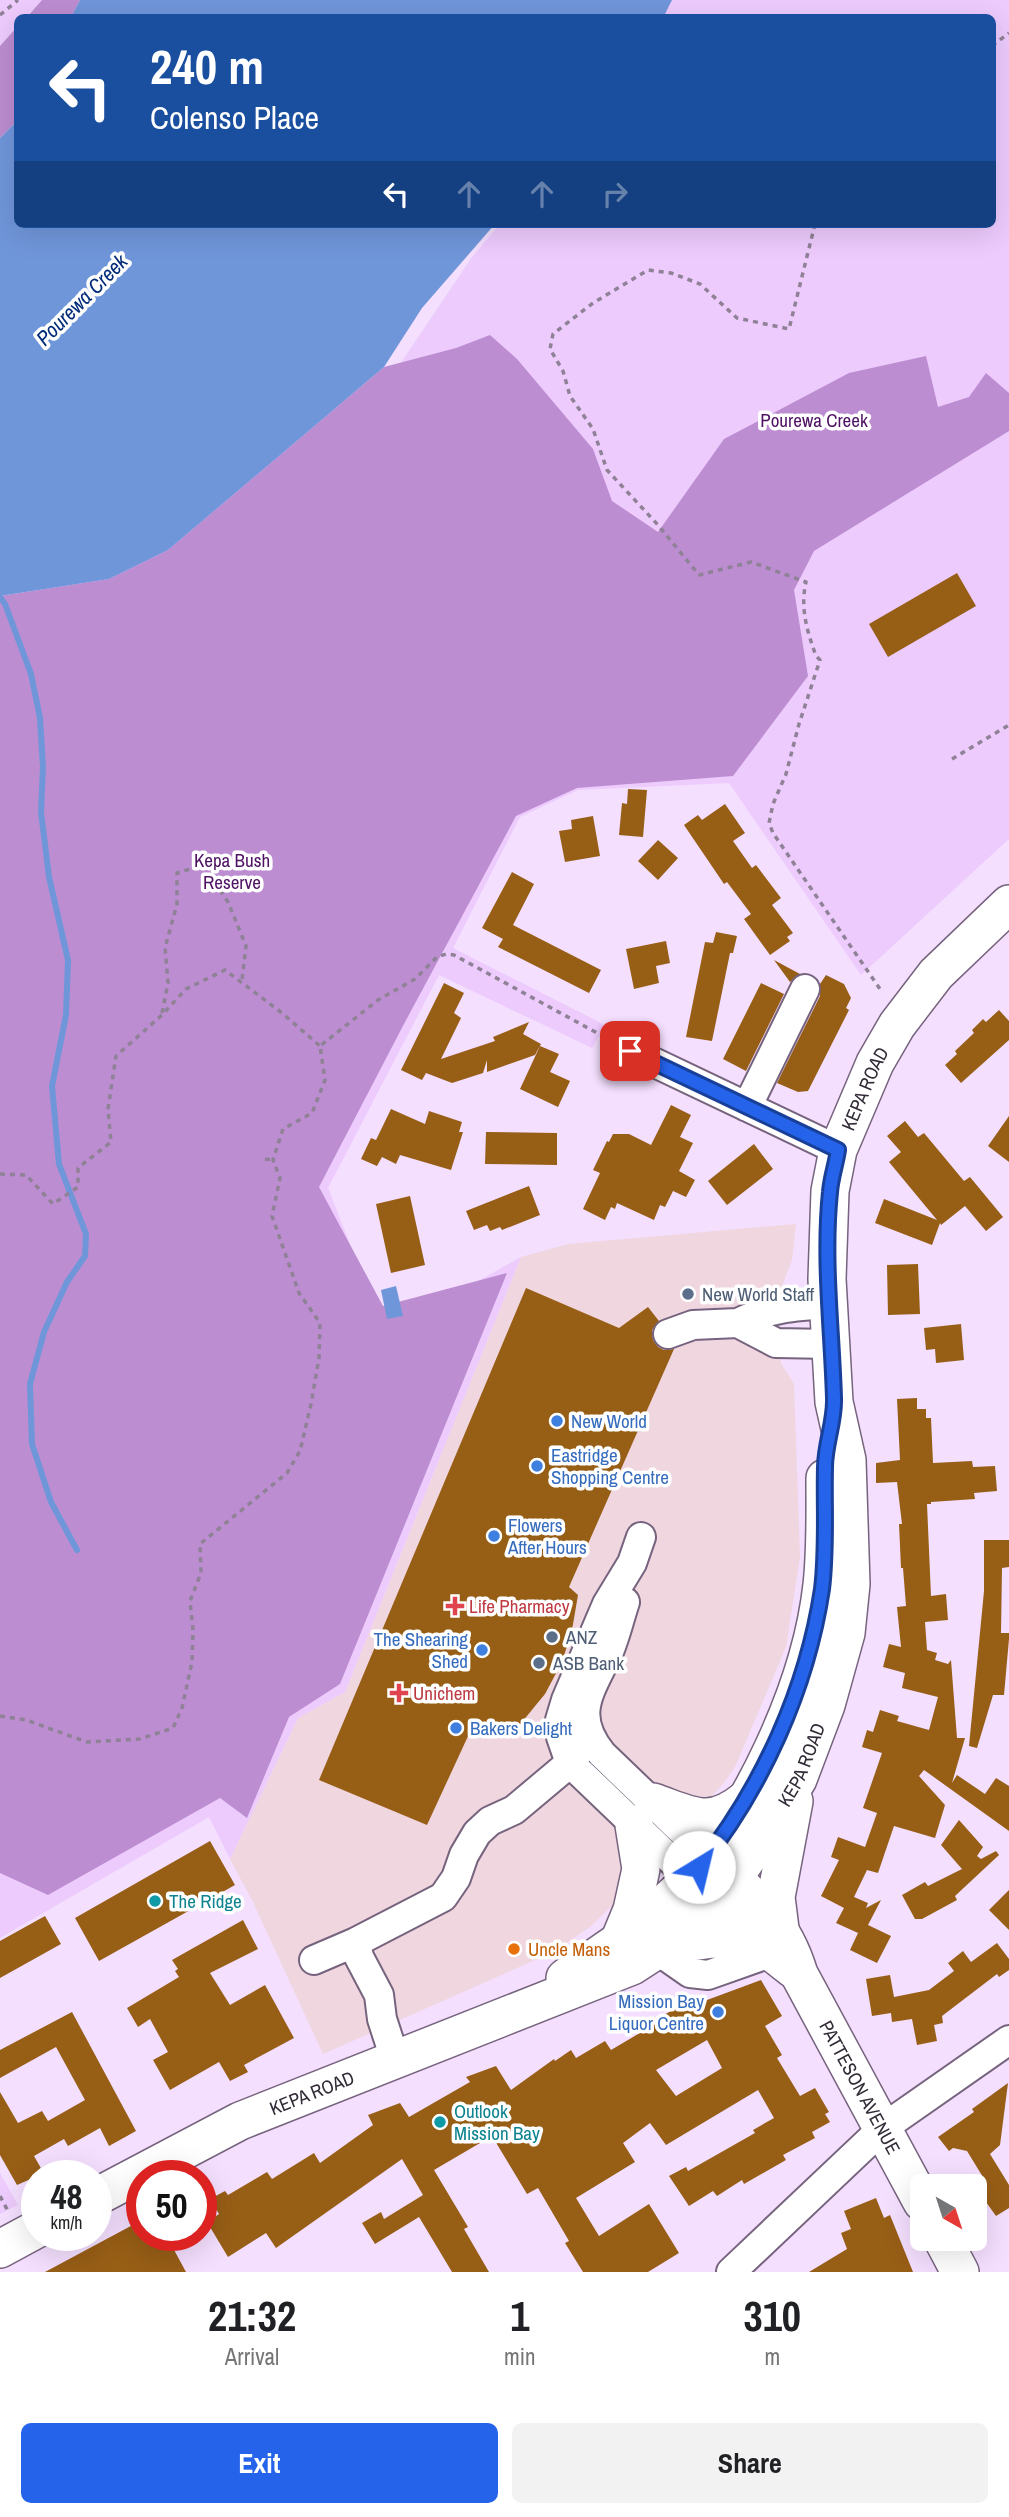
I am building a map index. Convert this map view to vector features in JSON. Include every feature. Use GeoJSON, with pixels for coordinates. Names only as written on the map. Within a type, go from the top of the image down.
{"type":"FeatureCollection","features":[{"type":"Feature","properties":{"kind":"main road","name":"KEPA ROAD"},"geometry":{"type":"LineString","coordinates":[[535,2003],[575,1971],[711,1878],[767,1830],[797,1779],[826,1705],[850,1611],[848,1460],[834,1402],[828,1304],[830,1191],[838,1150],[875,1063],[904,1015],[936,974],[1009,904]]}},
{"type":"Feature","properties":{"kind":"main road","name":"KEPA ROAD"},"geometry":{"type":"LineString","coordinates":[[112,2189],[240,2121],[535,2003],[613,1975],[660,1948],[695,1919],[745,1800],[767,1760],[799,1684],[818,1613],[825,1553],[825,1463],[834,1402]]}},
{"type":"Feature","properties":{"kind":"main road"},"geometry":{"type":"LineString","coordinates":[[660,1948],[713,1939],[778,1949],[776,1897],[797,1779]]}},
{"type":"Feature","properties":{"kind":"main road"},"geometry":{"type":"LineString","coordinates":[[620,1940],[632,1910],[641,1869],[644,1813],[703,1818],[729,1813],[745,1800]]}},
{"type":"Feature","properties":{"kind":"main road","name":"PATTESON AVENUE"},"geometry":{"type":"LineString","coordinates":[[711,1878],[756,1899],[778,1949],[910,2179]]}},
{"type":"Feature","properties":{"kind":"main road"},"geometry":{"type":"LineString","coordinates":[[949,2251],[960,2272]]}},
{"type":"Feature","properties":{"kind":"street"},"geometry":{"type":"LineString","coordinates":[[747,1107],[805,989]]}},
{"type":"Feature","properties":{"kind":"street"},"geometry":{"type":"LineString","coordinates":[[630,1051],[838,1150]]}},
{"type":"Feature","properties":{"kind":"street"},"geometry":{"type":"LineString","coordinates":[[668,1334],[693,1325],[738,1323],[756,1314],[785,1307],[828,1304]]}},
{"type":"Feature","properties":{"kind":"street"},"geometry":{"type":"LineString","coordinates":[[738,1323],[776,1343],[830,1345]]}},
{"type":"Feature","properties":{"kind":"street"},"geometry":{"type":"LineString","coordinates":[[574,1748],[560,1720],[566,1700],[607,1604],[636,1550]]}},
{"type":"Feature","properties":{"kind":"street"},"geometry":{"type":"LineString","coordinates":[[314,1960],[356,1942],[443,1897],[456,1878],[470,1844],[490,1821],[500,1799],[574,1748],[602,1754],[644,1813],[691,1843],[711,1878]]}},
{"type":"Feature","properties":{"kind":"street"},"geometry":{"type":"LineString","coordinates":[[356,1942],[359,1957],[379,1995],[382,2019],[395,2059]]}},
{"type":"Feature","properties":{"kind":"street"},"geometry":{"type":"LineString","coordinates":[[731,2272],[883,2128],[1009,2040]]}},
{"type":"Feature","properties":{"kind":"path"},"geometry":{"type":"LineString","coordinates":[[0,15],[18,0]]}},
{"type":"Feature","properties":{"kind":"path"},"geometry":{"type":"LineString","coordinates":[[814,228],[789,329],[737,318],[700,284],[671,273],[648,270],[593,303],[553,334],[550,349],[563,371],[570,396],[593,429],[607,470],[658,525],[699,575],[751,562],[806,582],[802,597],[804,618],[816,656],[820,660],[769,823],[773,833],[882,992]]}},
{"type":"Feature","properties":{"kind":"path"},"geometry":{"type":"LineString","coordinates":[[952,759],[1009,725]]}},
{"type":"Feature","properties":{"kind":"path"},"geometry":{"type":"LineString","coordinates":[[162,1015],[169,983],[165,948],[177,904],[177,873],[203,866],[229,902],[246,946],[242,980]]}},
{"type":"Feature","properties":{"kind":"path"},"geometry":{"type":"LineString","coordinates":[[320,1046],[378,1000],[415,979],[437,957],[446,954],[454,955],[630,1051]]}},
{"type":"Feature","properties":{"kind":"path"},"geometry":{"type":"LineString","coordinates":[[0,1174],[26,1175],[53,1204],[78,1187],[78,1168],[111,1142],[108,1109],[116,1056],[162,1015],[186,989],[225,970],[242,980],[320,1046],[325,1080],[312,1113],[283,1129],[273,1160],[280,1178],[272,1216],[299,1293],[320,1323],[319,1358],[300,1451],[287,1473],[200,1544],[201,1573],[190,1601],[192,1662],[182,1708],[173,1728],[140,1739],[87,1742],[26,1720],[0,1716]]}},
{"type":"Feature","properties":{"kind":"path"},"geometry":{"type":"LineString","coordinates":[[265,1159],[273,1160]]}},
{"type":"Feature","properties":{"kind":"path"},"geometry":{"type":"LineString","coordinates":[[0,2196],[17,2233]]}},
{"type":"Feature","properties":{"kind":"shaded area","name":"Eastridge Shopping Centre"},"geometry":{"type":"Polygon","coordinates":[[[796,1224],[792,1260],[780,1291],[781,1363],[794,1384],[800,1557],[786,1647],[735,1767],[723,1784],[590,1927],[551,1953],[323,2054],[252,1900],[230,1859],[298,1718],[345,1692],[521,1257],[568,1244],[796,1224]]]}},
{"type":"Feature","properties":{"kind":"green space"},"geometry":{"type":"Polygon","coordinates":[[[0,0],[42,0],[29,14],[14,14],[14,30],[0,46],[0,0]]]}},
{"type":"Feature","properties":{"kind":"green space"},"geometry":{"type":"Polygon","coordinates":[[[42,0],[80,0],[73,14],[30,14],[42,0]]]}},
{"type":"Feature","properties":{"kind":"green space","name":"Kepa Bush Reserve"},"geometry":{"type":"Polygon","coordinates":[[[80,0],[1009,0],[1009,839],[861,975],[729,783],[578,790],[520,817],[453,948],[605,1025],[592,1048],[439,975],[328,1188],[385,1333],[521,1257],[345,1692],[298,1718],[230,1859],[209,1817],[0,1938],[0,605],[396,370],[472,257],[497,228],[996,228],[996,14],[73,14],[80,0]]]}},
{"type":"Feature","properties":{"kind":"green space"},"geometry":{"type":"Polygon","coordinates":[[[14,30],[14,124],[0,138],[0,46],[14,30]]]}},
{"type":"Feature","properties":{"kind":"green space","name":"Kepa Bush Reserve"},"geometry":{"type":"Polygon","coordinates":[[[490,335],[517,359],[593,449],[612,501],[658,532],[724,439],[849,373],[926,356],[938,407],[969,397],[986,373],[1009,393],[1009,431],[814,551],[794,590],[808,676],[733,776],[577,788],[516,816],[319,1187],[383,1306],[507,1273],[340,1684],[289,1717],[247,1818],[220,1798],[48,1895],[0,1873],[0,596],[109,579],[168,550],[384,367],[456,348],[490,335]]]}},
{"type":"Feature","properties":{"kind":"green space"},"geometry":{"type":"Polygon","coordinates":[[[0,2173],[18,2205],[0,2214],[0,2173]]]}},
{"type":"Feature","properties":{"kind":"water"},"geometry":{"type":"Polygon","coordinates":[[[80,0],[672,0],[665,14],[73,14],[80,0]]]}},
{"type":"Feature","properties":{"kind":"water","name":"Pourewa Creek"},"geometry":{"type":"Polygon","coordinates":[[[14,124],[14,228],[492,228],[422,308],[384,367],[168,550],[109,579],[0,596],[0,138],[14,124]]]}},
{"type":"Feature","properties":{"kind":"water"},"geometry":{"type":"Polygon","coordinates":[[[396,1286],[403,1316],[387,1319],[381,1290],[396,1286]]]}},
{"type":"Feature","properties":{"kind":"building"},"geometry":{"type":"Polygon","coordinates":[[[957,573],[976,606],[888,657],[869,624],[957,573]]]}},
{"type":"Feature","properties":{"kind":"building"},"geometry":{"type":"Polygon","coordinates":[[[628,789],[647,790],[643,837],[619,835],[622,803],[627,804],[628,789]]]}},
{"type":"Feature","properties":{"kind":"building"},"geometry":{"type":"Polygon","coordinates":[[[725,804],[745,833],[733,841],[752,868],[756,865],[781,898],[772,905],[793,933],[787,937],[790,941],[770,955],[744,919],[751,914],[727,882],[724,884],[684,825],[698,815],[702,820],[725,804]]]}},
{"type":"Feature","properties":{"kind":"building"},"geometry":{"type":"Polygon","coordinates":[[[593,816],[600,856],[565,862],[559,831],[572,829],[571,820],[593,816]]]}},
{"type":"Feature","properties":{"kind":"building"},"geometry":{"type":"Polygon","coordinates":[[[658,840],[678,858],[658,880],[638,861],[658,840]]]}},
{"type":"Feature","properties":{"kind":"building"},"geometry":{"type":"Polygon","coordinates":[[[512,872],[534,884],[513,925],[601,970],[589,993],[498,947],[503,939],[482,928],[512,872]]]}},
{"type":"Feature","properties":{"kind":"building"},"geometry":{"type":"Polygon","coordinates":[[[716,932],[737,936],[733,953],[730,953],[712,1041],[686,1037],[705,942],[713,943],[716,932]]]}},
{"type":"Feature","properties":{"kind":"building"},"geometry":{"type":"Polygon","coordinates":[[[666,941],[670,963],[656,966],[659,983],[634,989],[626,949],[666,941]]]}},
{"type":"Feature","properties":{"kind":"building"},"geometry":{"type":"Polygon","coordinates":[[[774,960],[800,974],[790,982],[774,960]]]}},
{"type":"Feature","properties":{"kind":"building"},"geometry":{"type":"Polygon","coordinates":[[[826,975],[844,984],[851,998],[846,1008],[849,1010],[808,1091],[798,1092],[777,1083],[820,996],[820,984],[826,975]]]}},
{"type":"Feature","properties":{"kind":"building"},"geometry":{"type":"Polygon","coordinates":[[[444,983],[464,993],[454,1013],[461,1018],[441,1059],[495,1041],[493,1037],[529,1022],[523,1034],[541,1044],[535,1055],[487,1072],[487,1060],[483,1073],[452,1083],[426,1073],[422,1080],[401,1070],[444,983]]]}},
{"type":"Feature","properties":{"kind":"building"},"geometry":{"type":"Polygon","coordinates":[[[761,983],[784,994],[746,1071],[723,1059],[761,983]]]}},
{"type":"Feature","properties":{"kind":"building"},"geometry":{"type":"Polygon","coordinates":[[[999,1010],[1009,1021],[1009,1040],[961,1083],[945,1065],[974,1033],[972,1030],[983,1019],[986,1022],[999,1010]]]}},
{"type":"Feature","properties":{"kind":"building"},"geometry":{"type":"Polygon","coordinates":[[[540,1046],[559,1054],[550,1072],[570,1081],[558,1107],[520,1089],[540,1046]]]}},
{"type":"Feature","properties":{"kind":"building"},"geometry":{"type":"Polygon","coordinates":[[[671,1105],[691,1115],[680,1137],[693,1143],[679,1171],[695,1180],[686,1197],[673,1191],[665,1207],[660,1205],[654,1220],[617,1203],[615,1209],[611,1207],[605,1220],[583,1209],[600,1173],[593,1170],[607,1141],[609,1142],[613,1134],[629,1134],[651,1145],[671,1105]]]}},
{"type":"Feature","properties":{"kind":"building"},"geometry":{"type":"Polygon","coordinates":[[[391,1109],[425,1124],[429,1111],[462,1122],[459,1132],[463,1132],[451,1170],[400,1155],[396,1164],[382,1157],[377,1166],[361,1159],[371,1138],[376,1140],[391,1109]]]}},
{"type":"Feature","properties":{"kind":"building"},"geometry":{"type":"Polygon","coordinates":[[[1009,1116],[1009,1162],[988,1146],[1009,1116]]]}},
{"type":"Feature","properties":{"kind":"building"},"geometry":{"type":"Polygon","coordinates":[[[905,1121],[918,1137],[924,1133],[964,1181],[970,1177],[1003,1217],[986,1231],[965,1206],[941,1225],[940,1223],[932,1245],[875,1223],[884,1199],[937,1220],[889,1162],[901,1152],[887,1136],[905,1121]]]}},
{"type":"Feature","properties":{"kind":"building"},"geometry":{"type":"Polygon","coordinates":[[[486,1132],[557,1133],[557,1165],[485,1164],[486,1132]]]}},
{"type":"Feature","properties":{"kind":"building"},"geometry":{"type":"Polygon","coordinates":[[[754,1144],[773,1169],[727,1205],[708,1181],[754,1144]]]}},
{"type":"Feature","properties":{"kind":"building"},"geometry":{"type":"Polygon","coordinates":[[[529,1186],[540,1215],[502,1230],[500,1227],[490,1231],[487,1225],[474,1230],[466,1211],[529,1186]]]}},
{"type":"Feature","properties":{"kind":"building"},"geometry":{"type":"Polygon","coordinates":[[[410,1196],[425,1265],[391,1273],[376,1204],[410,1196]]]}},
{"type":"Feature","properties":{"kind":"building"},"geometry":{"type":"Polygon","coordinates":[[[918,1264],[920,1314],[888,1315],[887,1265],[918,1264]]]}},
{"type":"Feature","properties":{"kind":"building","name":"Eastridge Shopping Centre"},"geometry":{"type":"Polygon","coordinates":[[[526,1288],[619,1328],[648,1307],[659,1321],[652,1330],[653,1340],[664,1350],[674,1349],[569,1587],[578,1595],[572,1630],[562,1662],[545,1694],[513,1733],[475,1721],[427,1825],[319,1780],[526,1288]]]}},
{"type":"Feature","properties":{"kind":"building"},"geometry":{"type":"Polygon","coordinates":[[[961,1324],[964,1360],[936,1363],[935,1349],[926,1350],[924,1328],[961,1324]]]}},
{"type":"Feature","properties":{"kind":"building"},"geometry":{"type":"Polygon","coordinates":[[[917,1398],[917,1409],[926,1409],[926,1418],[931,1418],[933,1463],[972,1461],[973,1467],[995,1466],[997,1491],[974,1493],[975,1499],[927,1504],[931,1596],[946,1594],[948,1620],[925,1622],[927,1650],[937,1653],[935,1660],[948,1664],[951,1660],[957,1738],[965,1738],[952,1783],[957,1775],[985,1794],[996,1778],[1009,1786],[1009,1831],[924,1770],[919,1776],[945,1805],[935,1838],[894,1826],[878,1873],[867,1870],[854,1897],[868,1903],[866,1908],[881,1900],[868,1925],[891,1936],[877,1963],[850,1950],[858,1933],[836,1923],[844,1908],[821,1896],[839,1860],[831,1857],[838,1837],[865,1847],[877,1813],[863,1808],[882,1753],[862,1747],[867,1730],[873,1732],[880,1710],[899,1716],[897,1721],[929,1730],[938,1697],[902,1688],[905,1673],[883,1667],[889,1644],[901,1647],[897,1607],[906,1606],[901,1568],[899,1524],[902,1524],[897,1482],[876,1483],[876,1463],[900,1460],[897,1399],[917,1398]]]}},
{"type":"Feature","properties":{"kind":"building"},"geometry":{"type":"Polygon","coordinates":[[[984,1540],[1009,1540],[1009,1567],[1002,1568],[1001,1633],[1009,1633],[1009,1639],[1004,1695],[993,1695],[977,1748],[969,1746],[984,1591],[984,1540]]]}},
{"type":"Feature","properties":{"kind":"building"},"geometry":{"type":"Polygon","coordinates":[[[959,1820],[983,1847],[977,1856],[981,1859],[996,1851],[999,1855],[955,1896],[957,1900],[922,1919],[915,1919],[902,1895],[925,1882],[928,1886],[962,1869],[941,1845],[959,1820]]]}},
{"type":"Feature","properties":{"kind":"building","name":"The Ridge"},"geometry":{"type":"Polygon","coordinates":[[[210,1841],[235,1885],[99,1961],[75,1918],[210,1841]]]}},
{"type":"Feature","properties":{"kind":"building"},"geometry":{"type":"Polygon","coordinates":[[[1009,1890],[1009,1930],[989,1910],[1009,1890]]]}},
{"type":"Feature","properties":{"kind":"building"},"geometry":{"type":"Polygon","coordinates":[[[45,1916],[61,1944],[0,1978],[0,1941],[45,1916]]]}},
{"type":"Feature","properties":{"kind":"building"},"geometry":{"type":"Polygon","coordinates":[[[243,1920],[258,1949],[210,1973],[230,2005],[265,1985],[294,2038],[244,2065],[248,2072],[230,2081],[219,2062],[170,2090],[153,2060],[168,2052],[150,2019],[138,2027],[127,2008],[179,1977],[175,1971],[178,1969],[172,1960],[243,1920]]]}},
{"type":"Feature","properties":{"kind":"building"},"geometry":{"type":"Polygon","coordinates":[[[997,1943],[1009,1959],[1009,1970],[999,1977],[997,1974],[942,2016],[943,2023],[934,2025],[937,2041],[917,2045],[912,2019],[892,2022],[891,2013],[872,2016],[866,1979],[890,1975],[894,1997],[929,1990],[954,1971],[948,1963],[963,1951],[971,1962],[997,1943]]]}},
{"type":"Feature","properties":{"kind":"building"},"geometry":{"type":"Polygon","coordinates":[[[761,1980],[782,2016],[765,2026],[782,2055],[777,2058],[800,2096],[815,2088],[829,2112],[825,2114],[830,2122],[812,2132],[815,2138],[783,2155],[786,2160],[744,2184],[742,2180],[717,2196],[713,2191],[689,2206],[669,2176],[686,2167],[688,2171],[755,2133],[753,2130],[774,2118],[758,2090],[666,2145],[650,2123],[623,2143],[635,2162],[576,2198],[599,2236],[649,2204],[679,2253],[648,2272],[583,2272],[565,2243],[569,2241],[538,2188],[527,2194],[492,2136],[434,2170],[468,2227],[464,2229],[489,2272],[452,2272],[419,2217],[375,2244],[362,2223],[381,2212],[384,2219],[423,2195],[402,2159],[276,2248],[266,2233],[228,2257],[217,2239],[217,2195],[225,2191],[228,2195],[267,2172],[272,2179],[314,2153],[320,2163],[373,2125],[368,2115],[400,2103],[409,2117],[470,2082],[466,2077],[496,2066],[511,2090],[571,2050],[576,2058],[605,2041],[611,2050],[678,2007],[680,2010],[761,1980]],[[707,2040],[656,2070],[676,2096],[722,2068],[707,2040]]]}},
{"type":"Feature","properties":{"kind":"building"},"geometry":{"type":"Polygon","coordinates":[[[72,2012],[136,2131],[109,2146],[100,2128],[68,2146],[64,2139],[34,2156],[36,2160],[21,2160],[21,2183],[17,2185],[0,2155],[0,2092],[18,2123],[42,2111],[48,2121],[85,2100],[56,2047],[0,2078],[0,2050],[72,2012]]]}},
{"type":"Feature","properties":{"kind":"building"},"geometry":{"type":"Polygon","coordinates":[[[1008,2083],[1000,2145],[990,2154],[1009,2185],[1009,2208],[996,2216],[987,2203],[987,2174],[981,2174],[967,2151],[953,2148],[949,2151],[938,2137],[974,2112],[972,2109],[1008,2083]]]}},
{"type":"Feature","properties":{"kind":"building"},"geometry":{"type":"Polygon","coordinates":[[[876,2198],[884,2218],[890,2215],[913,2272],[809,2272],[847,2249],[841,2233],[851,2229],[844,2211],[876,2198]]]}},
{"type":"Feature","properties":{"kind":"building"},"geometry":{"type":"Polygon","coordinates":[[[126,2229],[126,2251],[175,2251],[186,2272],[45,2272],[84,2251],[112,2251],[112,2236],[126,2229]]]}},
{"type":"Feature","properties":{"kind":"waterway"},"geometry":{"type":"LineString","coordinates":[[0,597],[31,674],[40,718],[43,767],[41,812],[49,877],[68,960],[66,1015],[52,1086],[59,1164],[86,1234],[85,1256],[67,1282],[44,1332],[30,1384],[32,1444],[51,1502],[77,1550]]}},
{"type":"Feature","properties":{"kind":"place","name":"New World Staff"},"geometry":{"type":"Point","coordinates":[688,1294]}},
{"type":"Feature","properties":{"kind":"place","name":"New World"},"geometry":{"type":"Point","coordinates":[557,1421]}},
{"type":"Feature","properties":{"kind":"place","name":"Eastridge Shopping Centre"},"geometry":{"type":"Point","coordinates":[537,1466]}},
{"type":"Feature","properties":{"kind":"place","name":"Flowers After Hours"},"geometry":{"type":"Point","coordinates":[494,1536]}},
{"type":"Feature","properties":{"kind":"place","name":"Life Pharmacy"},"geometry":{"type":"Point","coordinates":[455,1606]}},
{"type":"Feature","properties":{"kind":"place","name":"ANZ"},"geometry":{"type":"Point","coordinates":[552,1637]}},
{"type":"Feature","properties":{"kind":"place","name":"The Shearing Shed"},"geometry":{"type":"Point","coordinates":[482,1650]}},
{"type":"Feature","properties":{"kind":"place","name":"ASB Bank"},"geometry":{"type":"Point","coordinates":[539,1663]}},
{"type":"Feature","properties":{"kind":"place","name":"Unichem"},"geometry":{"type":"Point","coordinates":[399,1693]}},
{"type":"Feature","properties":{"kind":"place","name":"Bakers Delight"},"geometry":{"type":"Point","coordinates":[456,1728]}},
{"type":"Feature","properties":{"kind":"place","name":"The Ridge"},"geometry":{"type":"Point","coordinates":[155,1901]}},
{"type":"Feature","properties":{"kind":"place","name":"Uncle Mans"},"geometry":{"type":"Point","coordinates":[514,1949]}},
{"type":"Feature","properties":{"kind":"place","name":"Mission Bay Liquor Centre"},"geometry":{"type":"Point","coordinates":[718,2012]}},
{"type":"Feature","properties":{"kind":"place","name":"Outlook Mission Bay"},"geometry":{"type":"Point","coordinates":[440,2122]}},
{"type":"Feature","properties":{"kind":"route"},"geometry":{"type":"LineString","coordinates":[[630,1051],[838,1150],[830,1191],[827,1279],[834,1402],[825,1463],[825,1553],[818,1613],[799,1684],[776,1742],[745,1800],[699,1867]]}}]}
